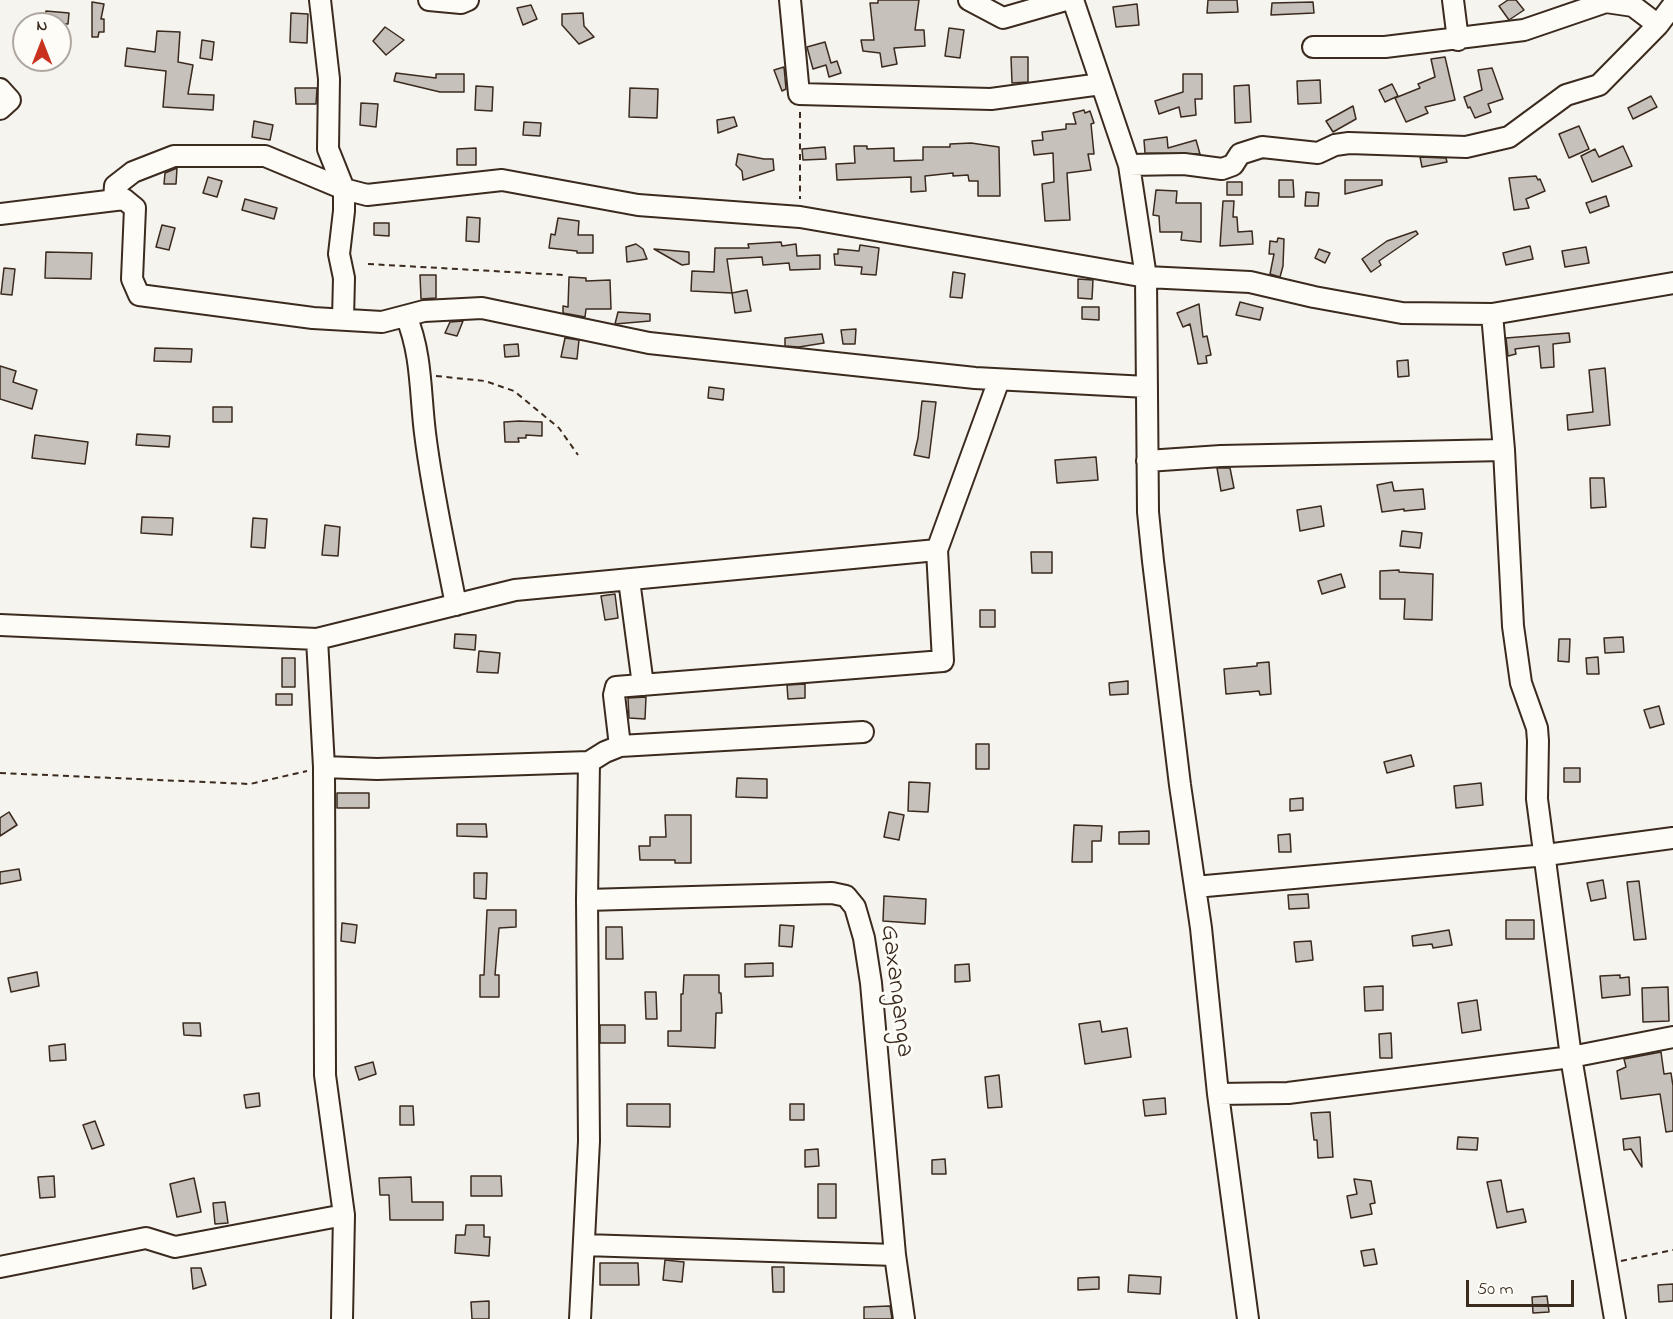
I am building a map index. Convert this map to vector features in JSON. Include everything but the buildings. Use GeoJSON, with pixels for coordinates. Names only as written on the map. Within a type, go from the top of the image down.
{"type":"FeatureCollection","features":[{"type":"Feature","properties":{"kind":"street"},"geometry":{"type":"LineString","coordinates":[[320,0],[329,79],[328,149],[344,189],[339,254],[344,278],[343,320]]}},
{"type":"Feature","properties":{"kind":"street"},"geometry":{"type":"LineString","coordinates":[[429,0],[461,3],[468,0]]}},
{"type":"Feature","properties":{"kind":"street"},"geometry":{"type":"LineString","coordinates":[[790,0],[800,94],[991,99],[1101,84]]}},
{"type":"Feature","properties":{"kind":"street"},"geometry":{"type":"LineString","coordinates":[[969,0],[1003,18],[1066,0]]}},
{"type":"Feature","properties":{"kind":"street"},"geometry":{"type":"LineString","coordinates":[[1073,0],[1129,165],[1146,277],[1148,512],[1180,785],[1196,887],[1218,1094],[1248,1319]]}},
{"type":"Feature","properties":{"kind":"street"},"geometry":{"type":"LineString","coordinates":[[1453,0],[1458,40]]}},
{"type":"Feature","properties":{"kind":"street"},"geometry":{"type":"LineString","coordinates":[[1313,47],[1385,47],[1458,40],[1524,30],[1606,2],[1633,6],[1658,25]]}},
{"type":"Feature","properties":{"kind":"street"},"geometry":{"type":"LineString","coordinates":[[1129,165],[1184,164],[1222,169],[1233,165],[1240,154],[1262,147],[1318,153],[1335,145],[1349,143],[1466,147],[1509,137],[1566,95],[1599,85],[1658,25],[1673,5]]}},
{"type":"Feature","properties":{"kind":"street"},"geometry":{"type":"LineString","coordinates":[[0,89],[10,100],[0,109]]}},
{"type":"Feature","properties":{"kind":"street"},"geometry":{"type":"LineString","coordinates":[[114,199],[115,186],[133,172],[174,156],[265,156],[344,189],[367,195],[502,180],[638,206],[800,217],[1146,277],[1250,282],[1402,314],[1492,314],[1673,283]]}},
{"type":"Feature","properties":{"kind":"street"},"geometry":{"type":"LineString","coordinates":[[0,214],[124,199],[135,208],[132,279],[139,295],[312,318],[382,322],[424,311],[482,308],[649,343],[999,380],[1147,387]]}},
{"type":"Feature","properties":{"kind":"street"},"geometry":{"type":"LineString","coordinates":[[1492,314],[1504,450],[1513,626],[1521,682],[1537,728],[1537,799],[1571,1057],[1615,1319]]}},
{"type":"Feature","properties":{"kind":"street"},"geometry":{"type":"LineString","coordinates":[[406,316],[421,375],[425,432],[456,605]]}},
{"type":"Feature","properties":{"kind":"street"},"geometry":{"type":"LineString","coordinates":[[620,746],[614,695],[616,687],[943,661],[937,549],[999,380]]}},
{"type":"Feature","properties":{"kind":"street"},"geometry":{"type":"LineString","coordinates":[[1147,461],[1221,456],[1504,450]]}},
{"type":"Feature","properties":{"kind":"street"},"geometry":{"type":"LineString","coordinates":[[0,625],[317,639],[515,590],[937,549]]}},
{"type":"Feature","properties":{"kind":"street"},"geometry":{"type":"LineString","coordinates":[[628,580],[643,685]]}},
{"type":"Feature","properties":{"kind":"street"},"geometry":{"type":"LineString","coordinates":[[317,639],[324,767],[325,1075],[344,1215],[342,1319]]}},
{"type":"Feature","properties":{"kind":"street"},"geometry":{"type":"LineString","coordinates":[[324,767],[377,769],[589,762],[620,746],[863,732]]}},
{"type":"Feature","properties":{"kind":"street"},"geometry":{"type":"LineString","coordinates":[[580,1319],[589,1141],[587,900],[589,762]]}},
{"type":"Feature","properties":{"kind":"street"},"geometry":{"type":"LineString","coordinates":[[1196,887],[1546,855],[1673,838]]}},
{"type":"Feature","properties":{"kind":"street","name":"Gaxanganga"},"geometry":{"type":"LineString","coordinates":[[587,900],[832,893],[846,896],[855,907],[864,938],[871,983],[895,1255],[904,1319]]}},
{"type":"Feature","properties":{"kind":"street"},"geometry":{"type":"LineString","coordinates":[[1218,1094],[1288,1093],[1571,1057],[1673,1037]]}},
{"type":"Feature","properties":{"kind":"street"},"geometry":{"type":"LineString","coordinates":[[0,1267],[146,1238],[175,1246],[344,1215]]}},
{"type":"Feature","properties":{"kind":"street"},"geometry":{"type":"LineString","coordinates":[[584,1245],[895,1255]]}},
{"type":"Feature","properties":{"kind":"path"},"geometry":{"type":"LineString","coordinates":[[800,94],[800,217]]}},
{"type":"Feature","properties":{"kind":"path"},"geometry":{"type":"LineString","coordinates":[[368,264],[564,275]]}},
{"type":"Feature","properties":{"kind":"path"},"geometry":{"type":"LineString","coordinates":[[421,375],[478,380],[514,391],[559,428],[578,455]]}},
{"type":"Feature","properties":{"kind":"path"},"geometry":{"type":"LineString","coordinates":[[0,773],[250,784],[324,767]]}},
{"type":"Feature","properties":{"kind":"path"},"geometry":{"type":"LineString","coordinates":[[1607,1265],[1673,1250]]}}]}
